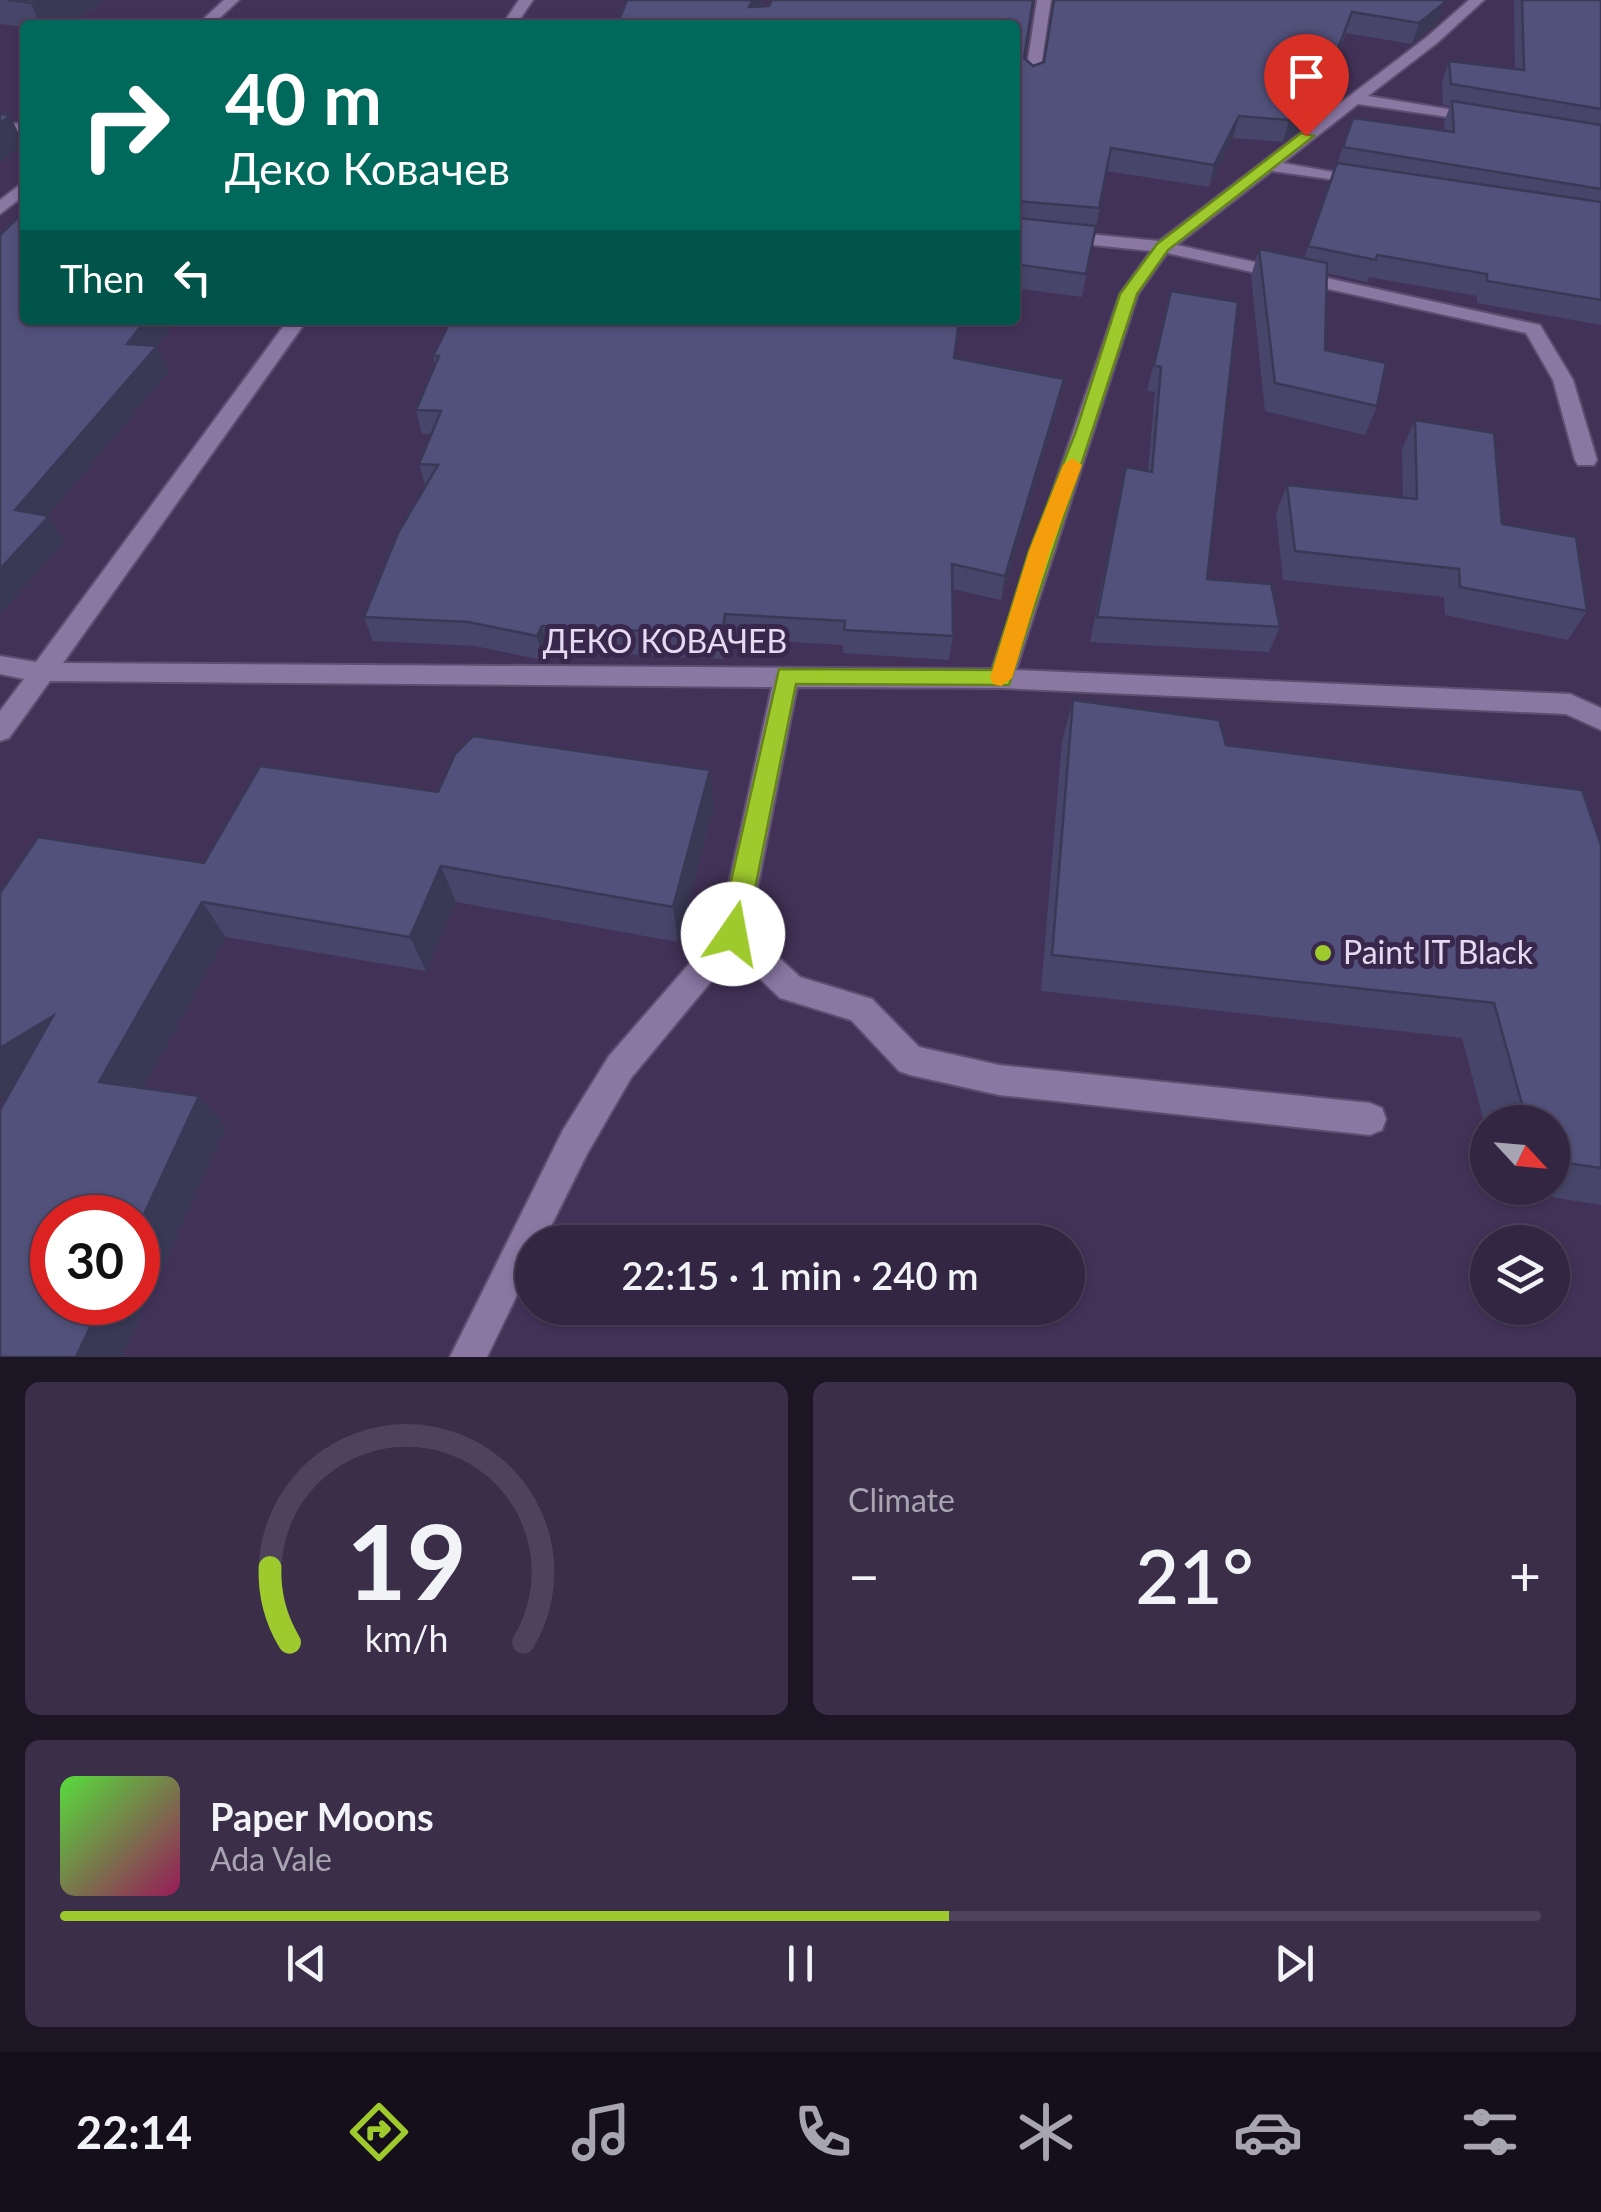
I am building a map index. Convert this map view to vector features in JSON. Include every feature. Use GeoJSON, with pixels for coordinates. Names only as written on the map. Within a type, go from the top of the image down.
{"type":"FeatureCollection","features":[{"type":"Feature","properties":{"kind":"street"},"geometry":{"type":"LineString","coordinates":[[210,20],[232,0]]}},
{"type":"Feature","properties":{"kind":"street"},"geometry":{"type":"LineString","coordinates":[[1032,80],[1044,0]]}},
{"type":"Feature","properties":{"kind":"street"},"geometry":{"type":"LineString","coordinates":[[1001,679],[1040,551],[1085,431],[1128,294],[1163,247],[1356,99],[1477,0]]}},
{"type":"Feature","properties":{"kind":"street"},"geometry":{"type":"LineString","coordinates":[[1356,99],[1488,121]]}},
{"type":"Feature","properties":{"kind":"street"},"geometry":{"type":"LineString","coordinates":[[1268,165],[1384,184]]}},
{"type":"Feature","properties":{"kind":"street"},"geometry":{"type":"LineString","coordinates":[[0,210],[20,191]]}},
{"type":"Feature","properties":{"kind":"street"},"geometry":{"type":"LineString","coordinates":[[1020,233],[1163,247],[1533,329],[1563,380],[1586,460]]}},
{"type":"Feature","properties":{"kind":"street"},"geometry":{"type":"LineString","coordinates":[[0,731],[294,325]]}},
{"type":"Feature","properties":{"kind":"street","name":"ДЕКО КОВАЧЕВ"},"geometry":{"type":"LineString","coordinates":[[0,665],[40,672],[1001,679],[1570,704],[1601,720]]}},
{"type":"Feature","properties":{"kind":"street"},"geometry":{"type":"LineString","coordinates":[[468,1357],[575,1142],[620,1068],[733,934],[787,676]]}},
{"type":"Feature","properties":{"kind":"street"},"geometry":{"type":"LineString","coordinates":[[733,934],[791,988],[861,1009],[910,1060],[1000,1080],[1370,1120]]}},
{"type":"Feature","properties":{"kind":"building"},"geometry":{"type":"Polygon","coordinates":[[[8,0],[53,0],[31,3],[8,0]]]}},
{"type":"Feature","properties":{"kind":"building"},"geometry":{"type":"Polygon","coordinates":[[[627,0],[753,0],[749,7],[769,6],[772,0],[1033,0],[1024,58],[1033,66],[1044,62],[1054,0],[1445,0],[1419,23],[1352,12],[1319,98],[1289,120],[1239,116],[1214,165],[1111,148],[1099,208],[1020,201],[1020,20],[619,20],[627,0]]]}},
{"type":"Feature","properties":{"kind":"building"},"geometry":{"type":"Polygon","coordinates":[[[1522,0],[1601,0],[1601,109],[1451,84],[1449,61],[1524,70],[1522,0]]]}},
{"type":"Feature","properties":{"kind":"building"},"geometry":{"type":"Polygon","coordinates":[[[1452,101],[1601,125],[1601,189],[1343,147],[1353,118],[1454,132],[1452,101]]]}},
{"type":"Feature","properties":{"kind":"building"},"geometry":{"type":"Polygon","coordinates":[[[1337,163],[1601,202],[1601,300],[1487,281],[1487,274],[1377,255],[1376,260],[1308,246],[1337,163]]]}},
{"type":"Feature","properties":{"kind":"building"},"geometry":{"type":"Polygon","coordinates":[[[20,216],[20,325],[142,325],[127,344],[157,346],[15,510],[49,516],[0,569],[0,235],[20,216]]]}},
{"type":"Feature","properties":{"kind":"building"},"geometry":{"type":"Polygon","coordinates":[[[1020,218],[1096,226],[1086,274],[1020,265],[1020,218]]]}},
{"type":"Feature","properties":{"kind":"building"},"geometry":{"type":"Polygon","coordinates":[[[1259,249],[1327,263],[1325,350],[1386,363],[1377,406],[1275,383],[1259,249]]]}},
{"type":"Feature","properties":{"kind":"building"},"geometry":{"type":"Polygon","coordinates":[[[1171,291],[1238,302],[1207,579],[1271,584],[1280,627],[1097,617],[1126,467],[1152,472],[1161,367],[1154,365],[1171,291]]]}},
{"type":"Feature","properties":{"kind":"building"},"geometry":{"type":"Polygon","coordinates":[[[448,325],[958,325],[954,358],[1064,379],[1005,576],[952,564],[953,636],[844,630],[845,621],[725,614],[722,635],[542,626],[537,636],[468,622],[364,617],[398,533],[438,465],[419,464],[441,411],[416,410],[439,356],[433,356],[448,325]]]}},
{"type":"Feature","properties":{"kind":"building"},"geometry":{"type":"Polygon","coordinates":[[[1415,420],[1494,433],[1502,524],[1576,537],[1587,611],[1460,587],[1459,569],[1295,551],[1287,485],[1417,499],[1415,420]]]}},
{"type":"Feature","properties":{"kind":"building","name":"Paint IT Black"},"geometry":{"type":"Polygon","coordinates":[[[1073,700],[1219,720],[1226,745],[1582,790],[1601,845],[1601,1168],[1570,1164],[1570,1105],[1522,1105],[1494,1003],[1052,955],[1073,700]]]}},
{"type":"Feature","properties":{"kind":"building"},"geometry":{"type":"Polygon","coordinates":[[[473,736],[710,770],[673,907],[441,866],[410,937],[202,902],[99,1082],[199,1096],[153,1195],[30,1195],[30,1325],[91,1325],[76,1357],[0,1357],[0,1110],[53,1016],[0,1048],[0,893],[38,837],[204,863],[260,766],[438,792],[455,754],[473,736]]]}},
{"type":"Feature","properties":{"kind":"slow traffic"},"geometry":{"type":"LineString","coordinates":[[1001,678],[1040,551],[1072,465]]}},
{"type":"Feature","properties":{"kind":"place","name":"Paint IT Black"},"geometry":{"type":"Point","coordinates":[1323,953]}},
{"type":"Feature","properties":{"kind":"route"},"geometry":{"type":"LineString","coordinates":[[733,934],[787,676],[1001,679],[1040,551],[1085,431],[1128,294],[1163,247],[1306,136]]}}]}
